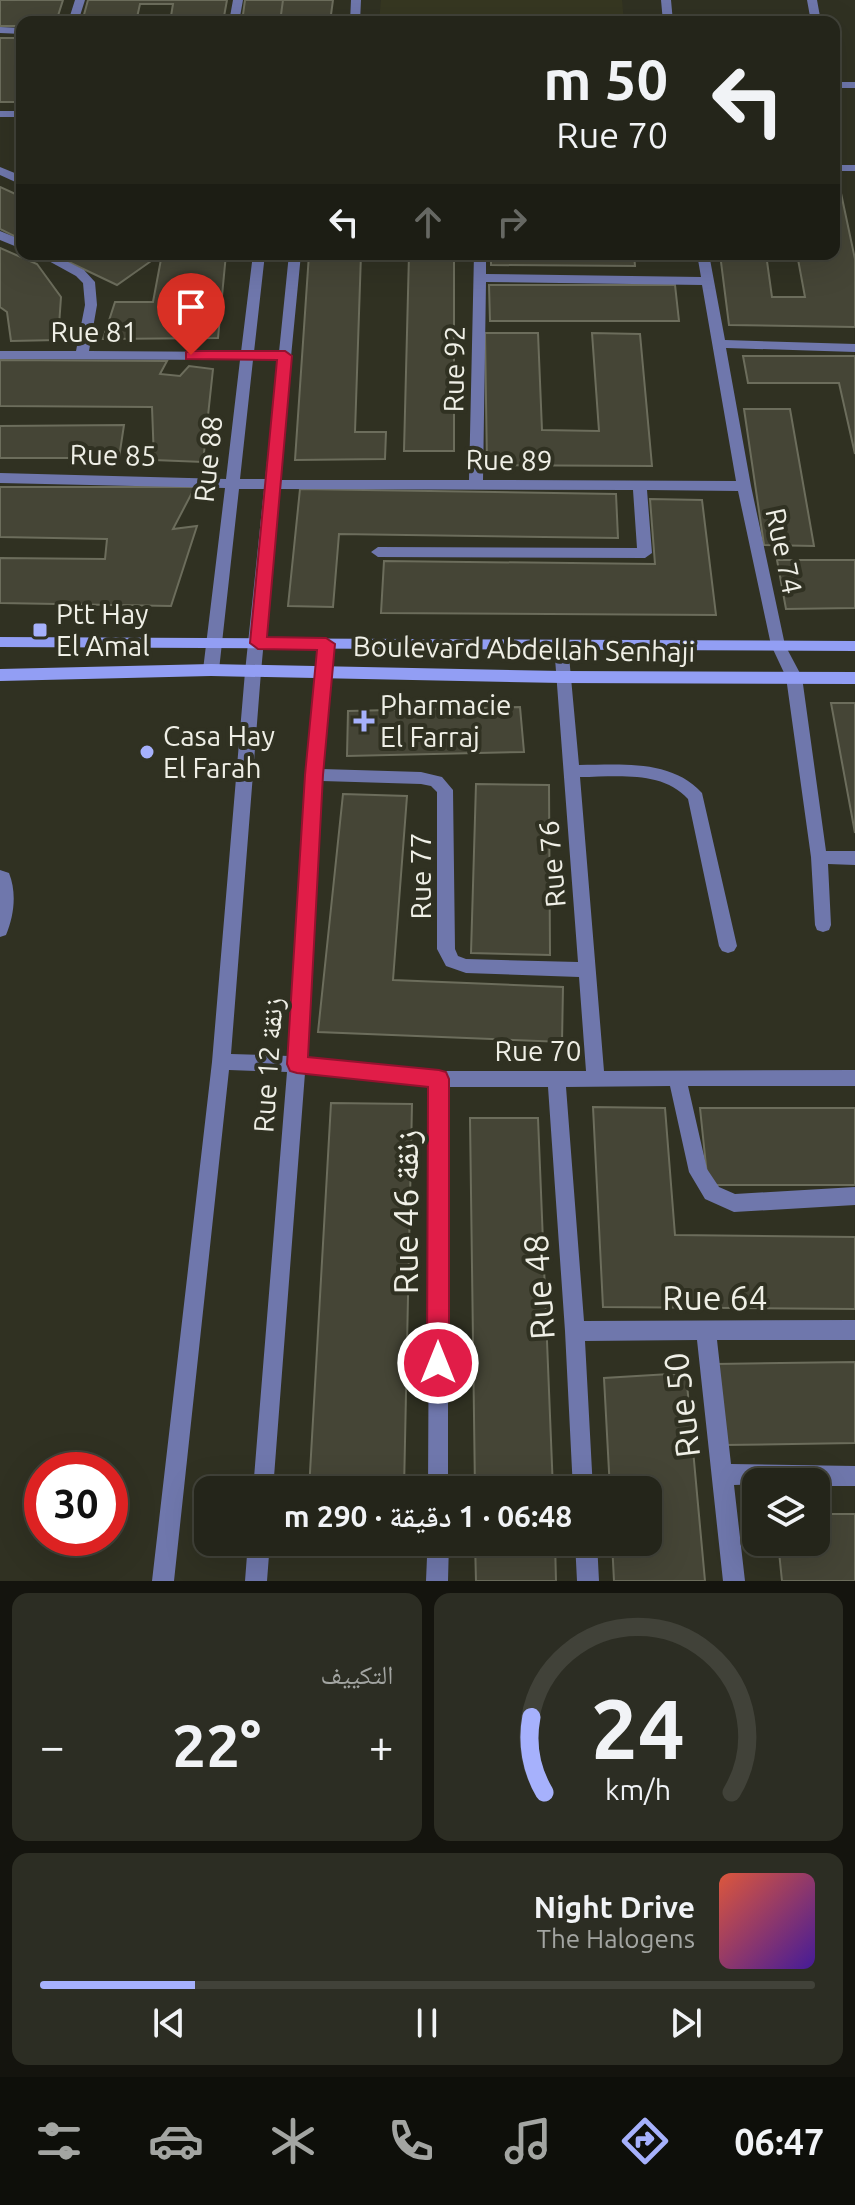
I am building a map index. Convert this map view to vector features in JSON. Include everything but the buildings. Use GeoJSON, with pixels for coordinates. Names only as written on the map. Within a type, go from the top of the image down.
{"type":"FeatureCollection","features":[{"type":"Feature","properties":{"kind":"street"},"geometry":{"type":"LineString","coordinates":[[54,260],[80,273],[89,282],[91,305],[82,356]]}},
{"type":"Feature","properties":{"kind":"street","name":"Rue 88"},"geometry":{"type":"LineString","coordinates":[[211,670],[258,260]]}},
{"type":"Feature","properties":{"kind":"street"},"geometry":{"type":"LineString","coordinates":[[163,1581],[221,1062],[253,672],[294,260]]}},
{"type":"Feature","properties":{"kind":"street","name":"Rue 92"},"geometry":{"type":"LineString","coordinates":[[476,485],[480,260]]}},
{"type":"Feature","properties":{"kind":"street","name":"Rue 74"},"geometry":{"type":"LineString","coordinates":[[704,260],[744,486],[778,645],[794,677],[819,857],[823,925]]}},
{"type":"Feature","properties":{"kind":"street"},"geometry":{"type":"LineString","coordinates":[[480,278],[708,281]]}},
{"type":"Feature","properties":{"kind":"street"},"geometry":{"type":"LineString","coordinates":[[720,344],[855,348]]}},
{"type":"Feature","properties":{"kind":"street","name":"Rue 81"},"geometry":{"type":"LineString","coordinates":[[0,355],[285,356]]}},
{"type":"Feature","properties":{"kind":"street","name":"Rue 85"},"geometry":{"type":"LineString","coordinates":[[0,478],[274,483]]}},
{"type":"Feature","properties":{"kind":"street","name":"Rue 89"},"geometry":{"type":"LineString","coordinates":[[274,483],[744,486]]}},
{"type":"Feature","properties":{"kind":"street"},"geometry":{"type":"LineString","coordinates":[[378,552],[645,553],[640,487]]}},
{"type":"Feature","properties":{"kind":"street","name":"Boulevard Abdellah Senhaji"},"geometry":{"type":"LineString","coordinates":[[0,642],[855,646]]}},
{"type":"Feature","properties":{"kind":"street","name":"Rue 12 زنقة"},"geometry":{"type":"LineString","coordinates":[[264,1476],[326,644]]}},
{"type":"Feature","properties":{"kind":"street","name":"Rue 76"},"geometry":{"type":"LineString","coordinates":[[561,645],[596,1079]]}},
{"type":"Feature","properties":{"kind":"street","name":"Boulevard Abdellah Senhaji"},"geometry":{"type":"LineString","coordinates":[[0,675],[211,670],[562,677],[855,678]]}},
{"type":"Feature","properties":{"kind":"street"},"geometry":{"type":"LineString","coordinates":[[570,771],[660,774],[689,786],[696,797],[728,946]]}},
{"type":"Feature","properties":{"kind":"street","name":"Rue 77"},"geometry":{"type":"LineString","coordinates":[[314,775],[421,778],[436,781],[445,790],[446,949],[452,961],[466,966],[587,970]]}},
{"type":"Feature","properties":{"kind":"street"},"geometry":{"type":"LineString","coordinates":[[819,857],[855,858]]}},
{"type":"Feature","properties":{"kind":"street"},"geometry":{"type":"LineString","coordinates":[[0,877],[3,878],[6,901],[0,930]]}},
{"type":"Feature","properties":{"kind":"street","name":"Rue 70"},"geometry":{"type":"LineString","coordinates":[[221,1062],[297,1064],[439,1079],[855,1078]]}},
{"type":"Feature","properties":{"kind":"street","name":"Rue 46 زنقة"},"geometry":{"type":"LineString","coordinates":[[438,1476],[439,1079]]}},
{"type":"Feature","properties":{"kind":"street","name":"Rue 48"},"geometry":{"type":"LineString","coordinates":[[556,1079],[582,1476]]}},
{"type":"Feature","properties":{"kind":"street"},"geometry":{"type":"LineString","coordinates":[[677,1079],[698,1172],[712,1193],[734,1203],[855,1196]]}},
{"type":"Feature","properties":{"kind":"street","name":"Rue 50"},"geometry":{"type":"LineString","coordinates":[[706,1329],[734,1581]]}},
{"type":"Feature","properties":{"kind":"street","name":"Rue 64"},"geometry":{"type":"LineString","coordinates":[[575,1331],[855,1330]]}},
{"type":"Feature","properties":{"kind":"street","name":"Rue 50"},"geometry":{"type":"LineString","coordinates":[[723,1474],[855,1476]]}},
{"type":"Feature","properties":{"kind":"street"},"geometry":{"type":"LineString","coordinates":[[256,1581],[258,1556]]}},
{"type":"Feature","properties":{"kind":"street"},"geometry":{"type":"LineString","coordinates":[[437,1581],[438,1556]]}},
{"type":"Feature","properties":{"kind":"street"},"geometry":{"type":"LineString","coordinates":[[587,1556],[588,1581]]}},
{"type":"Feature","properties":{"kind":"shaded area"},"geometry":{"type":"Polygon","coordinates":[[[381,0],[622,0],[623,16],[380,16],[381,0]]]}},
{"type":"Feature","properties":{"kind":"place","name":"Ptt Hay El Amal"},"geometry":{"type":"Point","coordinates":[40,630]}},
{"type":"Feature","properties":{"kind":"place","name":"Pharmacie El Farraj"},"geometry":{"type":"Point","coordinates":[364,721]}},
{"type":"Feature","properties":{"kind":"place","name":"Casa Hay El Farah"},"geometry":{"type":"Point","coordinates":[147,752]}},
{"type":"Feature","properties":{"kind":"route"},"geometry":{"type":"LineString","coordinates":[[191,355],[285,356],[258,643],[326,644],[314,775],[297,1064],[439,1079],[438,1363]]}}]}
